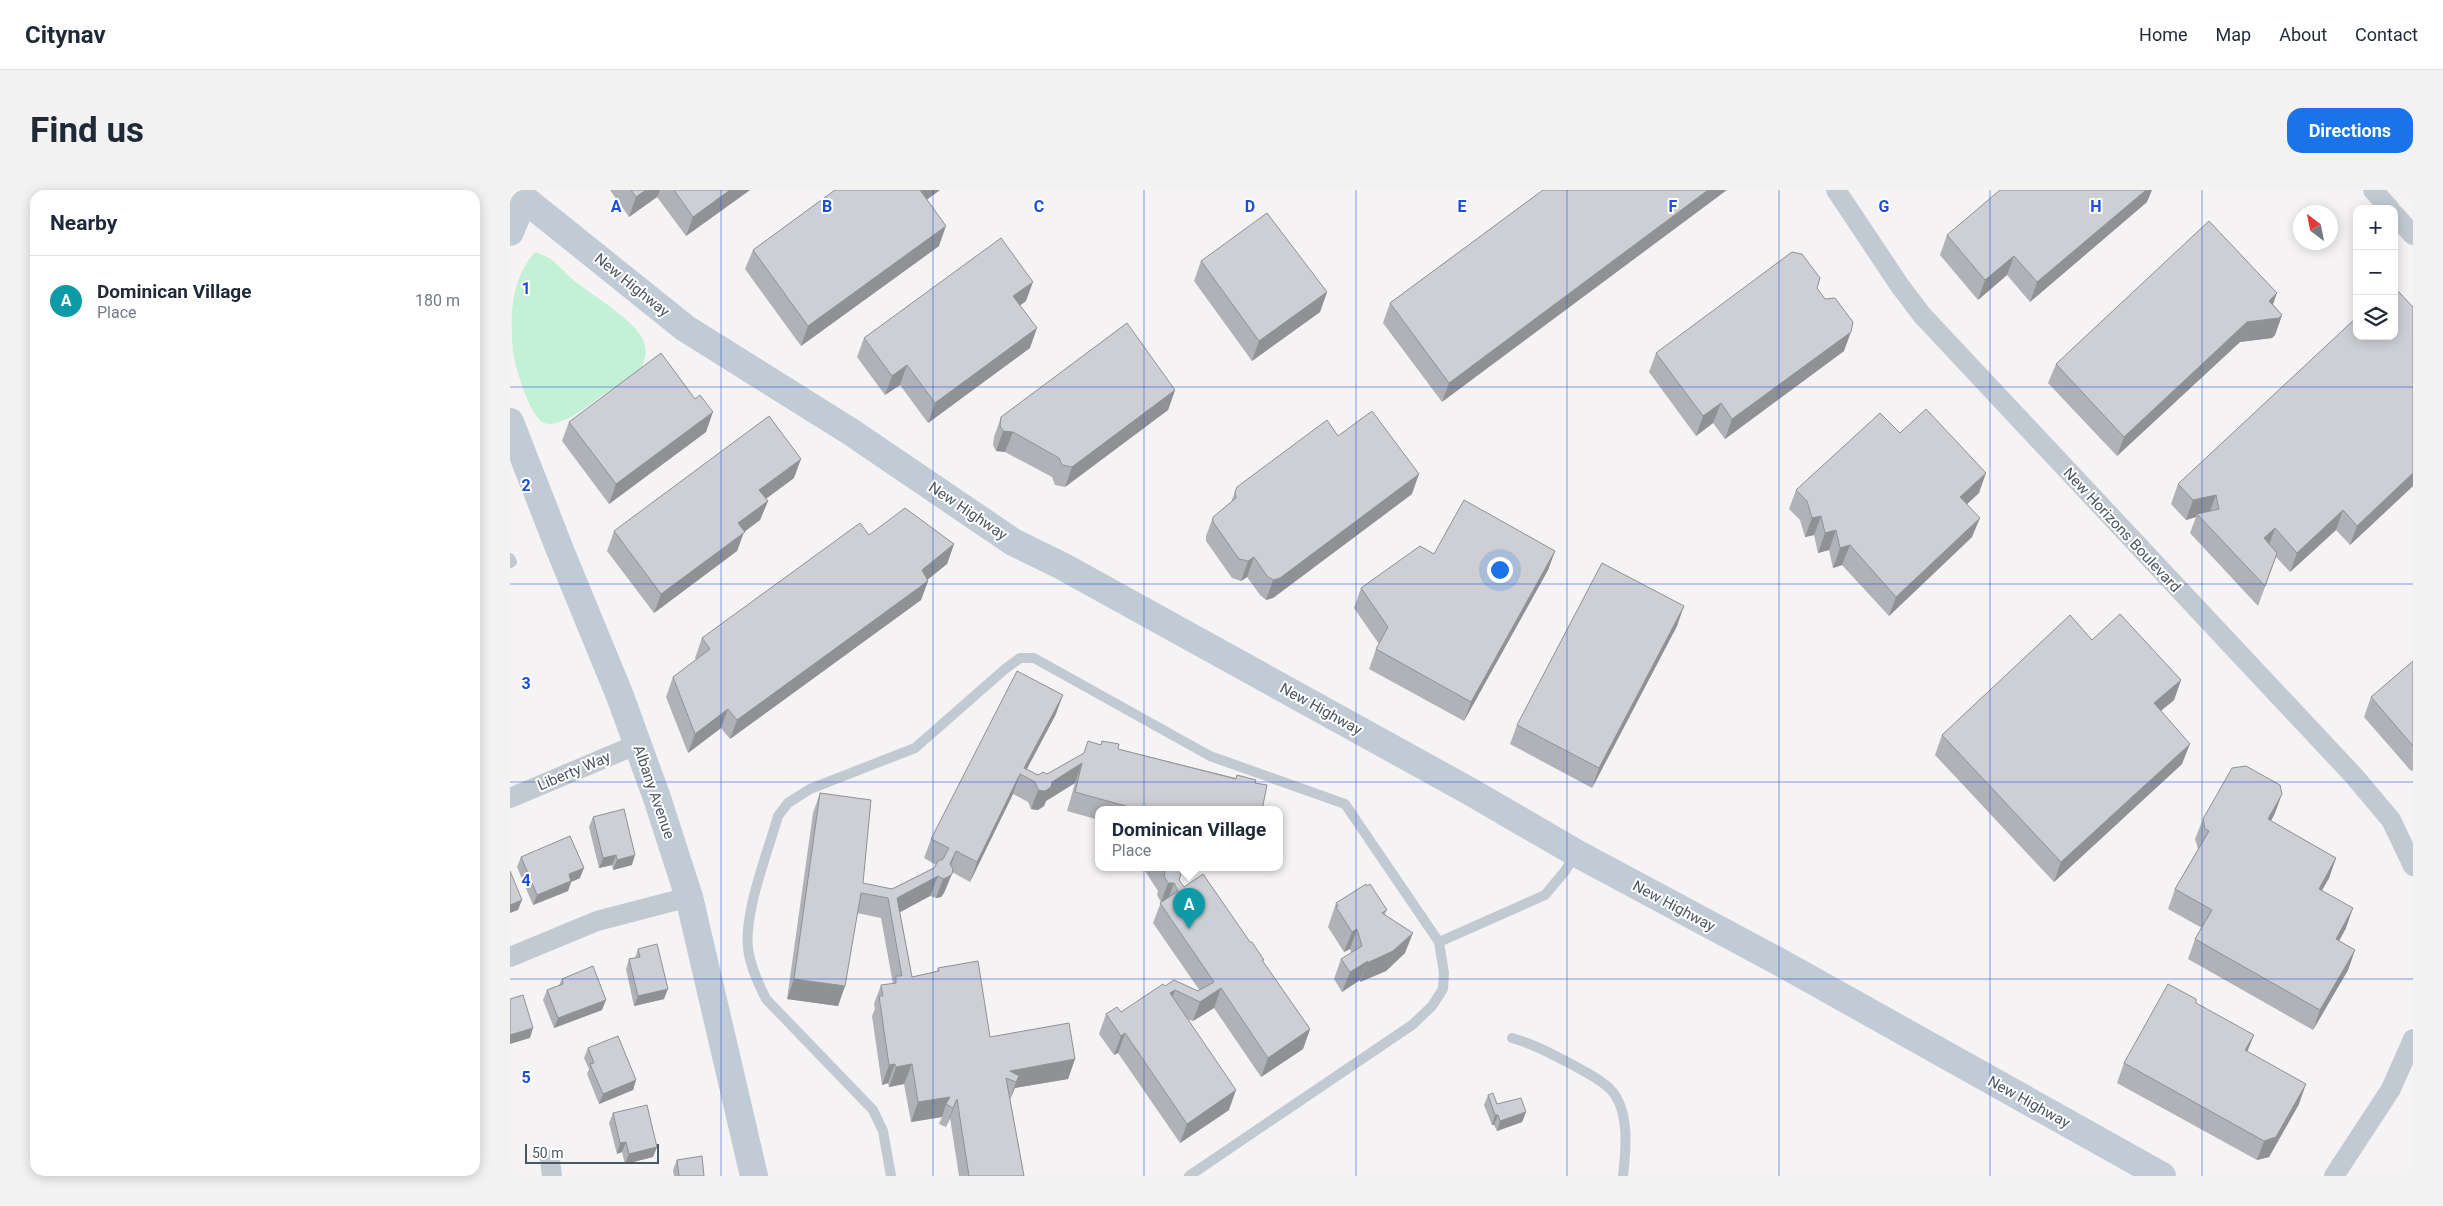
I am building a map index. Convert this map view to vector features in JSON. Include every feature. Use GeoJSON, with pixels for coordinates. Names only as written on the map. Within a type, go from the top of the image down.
{"type":"FeatureCollection","features":[{"type":"Feature","properties":{"kind":"main road"},"geometry":{"type":"LineString","coordinates":[[510,232],[518,194]]}},
{"type":"Feature","properties":{"kind":"main road","name":"New Highway"},"geometry":{"type":"LineString","coordinates":[[518,194],[686,328],[851,432],[1014,542],[1062,566],[1454,782],[1576,853],[1793,970],[2162,1176]]}},
{"type":"Feature","properties":{"kind":"main road","name":"Albany Avenue"},"geometry":{"type":"LineString","coordinates":[[510,422],[638,744],[689,897],[754,1176]]}},
{"type":"Feature","properties":{"kind":"street","name":"New Horizons Boulevard"},"geometry":{"type":"LineString","coordinates":[[1836,190],[1922,315],[2354,776],[2391,820],[2413,866]]}},
{"type":"Feature","properties":{"kind":"street"},"geometry":{"type":"LineString","coordinates":[[2373,190],[2386,205]]}},
{"type":"Feature","properties":{"kind":"street"},"geometry":{"type":"LineString","coordinates":[[2398,218],[2413,235]]}},
{"type":"Feature","properties":{"kind":"street","name":"Liberty Way"},"geometry":{"type":"LineString","coordinates":[[510,798],[638,744]]}},
{"type":"Feature","properties":{"kind":"street"},"geometry":{"type":"LineString","coordinates":[[510,957],[597,921],[689,897]]}},
{"type":"Feature","properties":{"kind":"street"},"geometry":{"type":"LineString","coordinates":[[2334,1176],[2391,1089],[2413,1039]]}},
{"type":"Feature","properties":{"kind":"lane"},"geometry":{"type":"LineString","coordinates":[[510,558],[512,562],[510,563]]}},
{"type":"Feature","properties":{"kind":"lane"},"geometry":{"type":"LineString","coordinates":[[891,1176],[884,1131],[873,1110],[766,999],[755,978],[748,948],[751,910],[778,816],[788,803],[810,789],[915,748],[1020,658],[1034,658],[1210,756],[1345,804],[1439,942],[1444,973],[1443,989],[1432,1006],[1412,1025],[1190,1176]]}},
{"type":"Feature","properties":{"kind":"lane"},"geometry":{"type":"LineString","coordinates":[[1439,942],[1546,895],[1565,871],[1576,853]]}},
{"type":"Feature","properties":{"kind":"lane"},"geometry":{"type":"LineString","coordinates":[[1512,1038],[1534,1044],[1611,1090],[1620,1106],[1627,1143],[1623,1176]]}},
{"type":"Feature","properties":{"kind":"green space"},"geometry":{"type":"Polygon","coordinates":[[[535,252],[552,260],[579,285],[614,309],[635,328],[642,337],[646,349],[644,363],[635,375],[576,414],[551,424],[544,423],[539,419],[529,402],[520,379],[513,352],[512,312],[516,287],[527,263],[535,252]]]}},
{"type":"Feature","properties":{"kind":"building"},"geometry":{"type":"Polygon","coordinates":[[[631,190],[646,190],[636,197],[631,190]]]}},
{"type":"Feature","properties":{"kind":"building"},"geometry":{"type":"Polygon","coordinates":[[[674,190],[730,190],[693,217],[674,190]]]}},
{"type":"Feature","properties":{"kind":"building"},"geometry":{"type":"Polygon","coordinates":[[[835,190],[920,190],[946,226],[808,326],[753,250],[835,190]]]}},
{"type":"Feature","properties":{"kind":"building"},"geometry":{"type":"Polygon","coordinates":[[[1543,190],[1708,190],[1449,383],[1390,303],[1543,190]]]}},
{"type":"Feature","properties":{"kind":"building"},"geometry":{"type":"Polygon","coordinates":[[[2000,190],[2146,190],[2037,282],[2014,256],[1985,280],[1947,235],[2000,190]]]}},
{"type":"Feature","properties":{"kind":"building"},"geometry":{"type":"Polygon","coordinates":[[[1267,213],[1327,292],[1259,341],[1201,261],[1267,213]]]}},
{"type":"Feature","properties":{"kind":"building"},"geometry":{"type":"Polygon","coordinates":[[[2209,221],[2277,293],[2269,301],[2282,315],[2279,318],[2247,322],[2124,437],[2056,364],[2209,221]]]}},
{"type":"Feature","properties":{"kind":"building"},"geometry":{"type":"Polygon","coordinates":[[[1001,238],[1033,282],[1013,296],[1037,328],[935,403],[907,365],[892,376],[864,338],[1001,238]]]}},
{"type":"Feature","properties":{"kind":"building"},"geometry":{"type":"Polygon","coordinates":[[[1792,252],[1802,254],[1820,278],[1817,288],[1825,299],[1835,298],[1853,322],[1851,332],[1732,419],[1721,403],[1703,416],[1656,353],[1792,252]]]}},
{"type":"Feature","properties":{"kind":"building"},"geometry":{"type":"Polygon","coordinates":[[[2398,291],[2413,307],[2413,473],[2357,526],[2343,510],[2297,553],[2275,528],[2264,538],[2277,553],[2265,586],[2197,514],[2219,509],[2216,495],[2193,500],[2178,484],[2353,321],[2353,340],[2398,340],[2398,291]]]}},
{"type":"Feature","properties":{"kind":"building"},"geometry":{"type":"Polygon","coordinates":[[[1127,323],[1175,390],[1072,467],[1062,465],[1059,458],[1013,432],[1003,431],[1000,426],[1001,417],[1127,323]]]}},
{"type":"Feature","properties":{"kind":"building"},"geometry":{"type":"Polygon","coordinates":[[[661,353],[695,399],[700,395],[713,412],[616,484],[569,422],[661,353]]]}},
{"type":"Feature","properties":{"kind":"building"},"geometry":{"type":"Polygon","coordinates":[[[1926,409],[1986,473],[1960,497],[1980,518],[1896,597],[1850,545],[1840,548],[1836,530],[1825,533],[1821,516],[1812,518],[1807,501],[1796,490],[1880,413],[1900,433],[1926,409]]]}},
{"type":"Feature","properties":{"kind":"building"},"geometry":{"type":"Polygon","coordinates":[[[1372,411],[1419,474],[1280,578],[1273,580],[1267,576],[1254,557],[1248,561],[1239,559],[1213,522],[1213,517],[1236,498],[1235,492],[1237,487],[1327,420],[1338,436],[1372,411]]]}},
{"type":"Feature","properties":{"kind":"building"},"geometry":{"type":"Polygon","coordinates":[[[769,416],[801,459],[759,490],[768,501],[738,523],[745,532],[661,594],[614,531],[769,416]]]}},
{"type":"Feature","properties":{"kind":"building"},"geometry":{"type":"Polygon","coordinates":[[[1464,500],[1555,551],[1471,702],[1376,649],[1388,627],[1361,588],[1420,546],[1434,554],[1464,500]]]}},
{"type":"Feature","properties":{"kind":"building"},"geometry":{"type":"Polygon","coordinates":[[[905,508],[954,544],[922,570],[928,581],[737,720],[728,709],[695,734],[673,677],[710,649],[702,638],[860,523],[869,535],[905,508]]]}},
{"type":"Feature","properties":{"kind":"building"},"geometry":{"type":"Polygon","coordinates":[[[1602,563],[1684,606],[1599,768],[1517,725],[1602,563]]]}},
{"type":"Feature","properties":{"kind":"building"},"geometry":{"type":"Polygon","coordinates":[[[2120,614],[2181,680],[2154,703],[2190,744],[2061,862],[1942,735],[2070,615],[2092,640],[2120,614]]]}},
{"type":"Feature","properties":{"kind":"building"},"geometry":{"type":"Polygon","coordinates":[[[2413,661],[2413,746],[2371,697],[2413,661]]]}},
{"type":"Feature","properties":{"kind":"building"},"geometry":{"type":"Polygon","coordinates":[[[1017,671],[1063,695],[1024,768],[1038,775],[1043,772],[1047,774],[1084,753],[1088,741],[1101,745],[1102,741],[1119,744],[1118,749],[1236,779],[1237,775],[1256,780],[1255,783],[1267,785],[1263,806],[1126,806],[1075,792],[1082,763],[1052,782],[1051,787],[1045,791],[1038,790],[1035,782],[1020,774],[977,862],[956,851],[950,864],[953,869],[952,874],[943,879],[938,876],[897,898],[912,977],[939,971],[938,968],[978,961],[990,1037],[1069,1023],[1075,1059],[1010,1071],[1019,1076],[1016,1082],[1006,1078],[1024,1176],[969,1176],[957,1099],[953,1108],[946,1104],[950,1097],[918,1102],[912,1064],[896,1067],[895,1064],[889,1065],[879,996],[883,996],[881,985],[896,983],[896,976],[902,976],[888,898],[861,893],[845,986],[794,979],[820,793],[871,800],[863,883],[892,889],[934,868],[938,861],[943,859],[949,848],[931,839],[1017,671]]]}},
{"type":"Feature","properties":{"kind":"building"},"geometry":{"type":"Polygon","coordinates":[[[2246,766],[2280,785],[2282,794],[2268,819],[2336,858],[2319,889],[2353,908],[2336,939],[2355,950],[2320,1010],[2195,939],[2212,910],[2175,889],[2209,831],[2205,829],[2203,819],[2232,768],[2246,766]]]}},
{"type":"Feature","properties":{"kind":"building"},"geometry":{"type":"Polygon","coordinates":[[[624,809],[635,855],[617,860],[616,855],[603,858],[593,817],[624,809]]]}},
{"type":"Feature","properties":{"kind":"building"},"geometry":{"type":"Polygon","coordinates":[[[570,836],[584,868],[569,874],[571,881],[537,895],[521,857],[570,836]]]}},
{"type":"Feature","properties":{"kind":"building"},"geometry":{"type":"Polygon","coordinates":[[[510,871],[522,900],[510,905],[510,871]]]}},
{"type":"Feature","properties":{"kind":"building"},"geometry":{"type":"Polygon","coordinates":[[[1165,871],[1179,871],[1181,874],[1179,880],[1184,887],[1203,874],[1250,942],[1252,942],[1264,960],[1262,960],[1310,1029],[1268,1058],[1221,988],[1200,1002],[1175,990],[1170,993],[1236,1090],[1187,1124],[1125,1033],[1121,1036],[1106,1014],[1117,1007],[1121,1012],[1163,984],[1165,986],[1174,980],[1198,991],[1214,982],[1160,903],[1178,891],[1174,883],[1168,883],[1164,876],[1165,871]]]}},
{"type":"Feature","properties":{"kind":"building"},"geometry":{"type":"Polygon","coordinates":[[[1366,884],[1367,886],[1370,884],[1387,910],[1382,913],[1413,933],[1393,951],[1367,963],[1368,961],[1350,972],[1341,959],[1362,946],[1357,929],[1352,932],[1336,907],[1338,906],[1336,903],[1366,884]]]}},
{"type":"Feature","properties":{"kind":"building"},"geometry":{"type":"Polygon","coordinates":[[[657,944],[668,989],[638,996],[629,959],[640,957],[638,949],[657,944]]]}},
{"type":"Feature","properties":{"kind":"building"},"geometry":{"type":"Polygon","coordinates":[[[593,966],[606,1000],[558,1018],[547,990],[563,984],[562,979],[593,966]]]}},
{"type":"Feature","properties":{"kind":"building"},"geometry":{"type":"Polygon","coordinates":[[[2168,984],[2196,999],[2196,1003],[2254,1035],[2245,1050],[2306,1084],[2276,1137],[2264,1141],[2124,1063],[2168,984]]]}},
{"type":"Feature","properties":{"kind":"building"},"geometry":{"type":"Polygon","coordinates":[[[523,995],[533,1028],[510,1035],[510,999],[523,995]]]}},
{"type":"Feature","properties":{"kind":"building"},"geometry":{"type":"Polygon","coordinates":[[[618,1036],[636,1080],[603,1094],[590,1064],[594,1063],[588,1048],[618,1036]]]}},
{"type":"Feature","properties":{"kind":"building"},"geometry":{"type":"Polygon","coordinates":[[[1493,1093],[1497,1104],[1521,1098],[1526,1112],[1500,1121],[1498,1115],[1495,1115],[1488,1095],[1493,1093]]]}},
{"type":"Feature","properties":{"kind":"building"},"geometry":{"type":"Polygon","coordinates":[[[647,1105],[657,1147],[629,1154],[626,1142],[620,1143],[613,1113],[647,1105]]]}},
{"type":"Feature","properties":{"kind":"building"},"geometry":{"type":"Polygon","coordinates":[[[702,1156],[704,1176],[679,1176],[677,1160],[702,1156]]]}},
{"type":"Feature","properties":{"kind":"place","name":"Dominican Village"},"geometry":{"type":"Point","coordinates":[1189,929]}}]}
